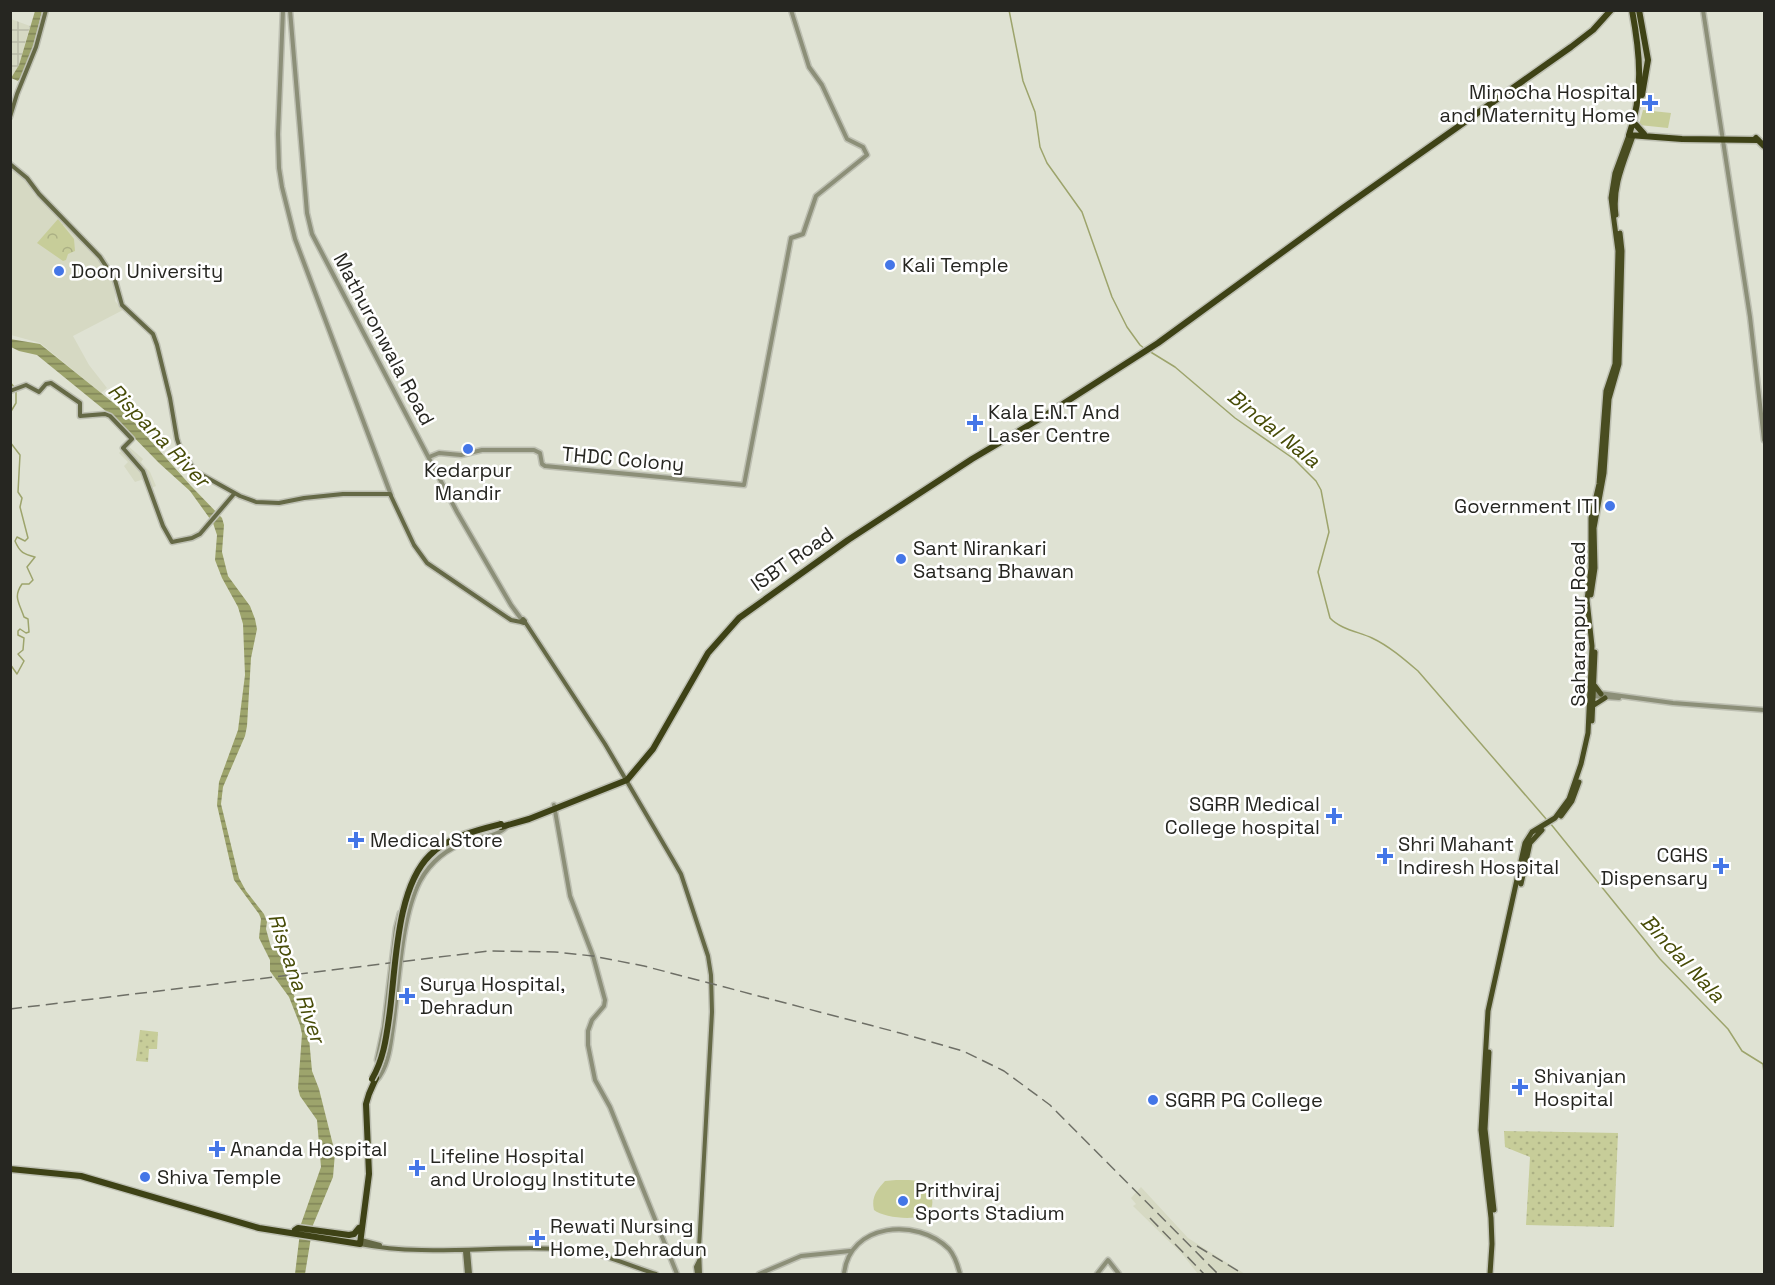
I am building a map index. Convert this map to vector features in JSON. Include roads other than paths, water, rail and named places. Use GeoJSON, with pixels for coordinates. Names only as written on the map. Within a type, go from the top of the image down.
{"type":"FeatureCollection","features":[{"type":"Feature","properties":{"kind":"highway"},"geometry":{"type":"LineString","coordinates":[[1451,131],[1590,27],[1608,10]]}},
{"type":"Feature","properties":{"kind":"highway"},"geometry":{"type":"LineString","coordinates":[[1451,131],[1590,33],[1608,10]]}},
{"type":"Feature","properties":{"kind":"highway"},"geometry":{"type":"LineString","coordinates":[[1631,135],[1636,125],[1645,59],[1635,10]]}},
{"type":"Feature","properties":{"kind":"highway"},"geometry":{"type":"LineString","coordinates":[[1631,135],[1642,87]]}},
{"type":"Feature","properties":{"kind":"highway"},"geometry":{"type":"LineString","coordinates":[[1636,125],[1643,135]]}},
{"type":"Feature","properties":{"kind":"highway","name":"ISBT Road"},"geometry":{"type":"LineString","coordinates":[[504,825],[627,779],[653,749],[708,652],[730,626],[753,605],[840,544],[972,459],[1041,418],[1154,343],[1451,131]]}},
{"type":"Feature","properties":{"kind":"highway"},"geometry":{"type":"LineString","coordinates":[[1631,135],[1682,139],[1723,137],[1758,140],[1764,146]]}},
{"type":"Feature","properties":{"kind":"highway"},"geometry":{"type":"LineString","coordinates":[[359,1241],[366,1174],[363,1103],[382,1059],[386,1041],[407,893],[430,855],[449,842],[473,831],[504,825],[554,807]]}},
{"type":"Feature","properties":{"kind":"highway"},"geometry":{"type":"LineString","coordinates":[[359,1241],[369,1174],[366,1104],[373,1081]]}},
{"type":"Feature","properties":{"kind":"highway"},"geometry":{"type":"LineString","coordinates":[[10,1168],[81,1176],[259,1228],[298,1231],[359,1241]]}},
{"type":"Feature","properties":{"kind":"highway"},"geometry":{"type":"LineString","coordinates":[[298,1231],[319,1230],[349,1235],[354,1234],[359,1228]]}},
{"type":"Feature","properties":{"kind":"main road"},"geometry":{"type":"LineString","coordinates":[[10,117],[36,47],[46,10]]}},
{"type":"Feature","properties":{"kind":"main road","name":"Saharanpur Road"},"geometry":{"type":"LineString","coordinates":[[1554,821],[1576,793],[1589,744],[1594,706],[1593,645],[1587,600],[1591,568],[1591,518],[1600,471],[1605,399],[1615,364],[1618,251],[1611,198],[1615,173],[1631,135]]}},
{"type":"Feature","properties":{"kind":"main road"},"geometry":{"type":"LineString","coordinates":[[10,164],[27,178],[39,194],[105,262],[117,285],[122,305],[155,339],[170,398],[177,439],[181,451],[200,474],[234,494],[256,502],[277,503],[322,495],[371,493],[391,495],[414,545],[427,563],[508,618],[523,621],[564,678],[627,779],[681,874],[710,965],[712,1012],[699,1261],[696,1267],[698,1275]]}},
{"type":"Feature","properties":{"kind":"main road"},"geometry":{"type":"LineString","coordinates":[[10,391],[25,385],[39,392],[46,384],[51,383],[80,403],[80,416],[109,415],[132,438],[123,448],[143,471],[160,518],[172,542],[197,536],[234,494]]}},
{"type":"Feature","properties":{"kind":"main road"},"geometry":{"type":"LineString","coordinates":[[1593,693],[1603,696],[1594,706]]}},
{"type":"Feature","properties":{"kind":"main road","name":"Saharanpur Road"},"geometry":{"type":"LineString","coordinates":[[1554,821],[1569,800],[1581,764],[1593,693]]}},
{"type":"Feature","properties":{"kind":"main road"},"geometry":{"type":"LineString","coordinates":[[1491,1275],[1495,1244],[1494,1217],[1485,1129],[1491,999],[1530,843],[1541,829],[1554,821]]}},
{"type":"Feature","properties":{"kind":"main road"},"geometry":{"type":"LineString","coordinates":[[359,1241],[383,1247],[466,1251],[581,1250],[656,1275]]}},
{"type":"Feature","properties":{"kind":"main road"},"geometry":{"type":"LineString","coordinates":[[466,1251],[469,1275]]}},
{"type":"Feature","properties":{"kind":"street"},"geometry":{"type":"LineString","coordinates":[[283,10],[278,134],[282,187],[295,239],[391,495]]}},
{"type":"Feature","properties":{"kind":"street","name":"Mathuronwala Road"},"geometry":{"type":"LineString","coordinates":[[290,10],[307,213],[312,234],[468,532],[523,621]]}},
{"type":"Feature","properties":{"kind":"street","name":"THDC Colony"},"geometry":{"type":"LineString","coordinates":[[429,457],[439,453],[456,455],[482,450],[534,450],[540,453],[542,464],[550,467],[745,484],[791,238],[803,234],[816,196],[867,154],[863,147],[846,138],[822,85],[804,58],[791,10]]}},
{"type":"Feature","properties":{"kind":"street"},"geometry":{"type":"LineString","coordinates":[[1703,10],[1750,317],[1764,440]]}},
{"type":"Feature","properties":{"kind":"street"},"geometry":{"type":"LineString","coordinates":[[1593,693],[1603,696],[1764,710]]}},
{"type":"Feature","properties":{"kind":"street"},"geometry":{"type":"LineString","coordinates":[[554,807],[570,899],[593,956],[605,1000],[603,1008],[592,1020],[588,1031],[588,1045],[595,1080],[610,1107],[677,1275]]}},
{"type":"Feature","properties":{"kind":"street"},"geometry":{"type":"LineString","coordinates":[[844,1275],[846,1261],[851,1251],[861,1241],[886,1230],[908,1229],[926,1235],[948,1249],[954,1257],[960,1275]]}},
{"type":"Feature","properties":{"kind":"street"},"geometry":{"type":"LineString","coordinates":[[759,1275],[801,1256],[851,1251]]}},
{"type":"Feature","properties":{"kind":"street"},"geometry":{"type":"LineString","coordinates":[[1097,1275],[1108,1260],[1119,1275]]}},
{"type":"Feature","properties":{"kind":"waterway","name":"Bindal Nala"},"geometry":{"type":"LineString","coordinates":[[1009,10],[1023,81],[1035,112],[1040,147],[1047,163],[1082,212],[1112,297],[1127,327],[1145,349]]}},
{"type":"Feature","properties":{"kind":"waterway","name":"Bindal Nala"},"geometry":{"type":"LineString","coordinates":[[1149,351],[1175,367],[1235,418],[1294,459],[1316,481],[1321,490],[1329,532],[1318,572],[1330,618],[1344,628],[1384,645],[1418,671],[1547,820]]}},
{"type":"Feature","properties":{"kind":"waterway"},"geometry":{"type":"LineString","coordinates":[[10,382],[14,387]]}},
{"type":"Feature","properties":{"kind":"waterway"},"geometry":{"type":"LineString","coordinates":[[10,413],[16,403],[16,391]]}},
{"type":"Feature","properties":{"kind":"waterway"},"geometry":{"type":"LineString","coordinates":[[10,442],[20,455],[18,492],[22,498],[20,507],[28,538],[25,541],[17,537],[15,541],[23,552],[35,557],[27,567],[33,580],[29,584],[22,584],[17,596],[24,617],[28,619],[29,632],[26,633],[20,629],[18,631],[18,635],[24,638],[23,650],[18,654],[24,661],[17,674],[10,664]]}},
{"type":"Feature","properties":{"kind":"waterway","name":"Bindal Nala"},"geometry":{"type":"LineString","coordinates":[[1550,823],[1660,959],[1728,1029],[1742,1051],[1763,1064],[1764,1073]]}},
{"type":"Feature","properties":{"kind":"railway"},"geometry":{"type":"LineString","coordinates":[[10,1009],[489,951],[555,952],[593,956],[644,966],[963,1051],[1004,1071],[1050,1105],[1218,1274]]}},
{"type":"Feature","properties":{"kind":"railway"},"geometry":{"type":"LineString","coordinates":[[1150,1218],[1204,1274]]}},
{"type":"Feature","properties":{"kind":"railway"},"geometry":{"type":"LineString","coordinates":[[1197,1246],[1243,1274]]}},
{"type":"Feature","properties":{"kind":"place","name":"Minocha Hospital and Maternity Home"},"geometry":{"type":"Point","coordinates":[1650,103]}},
{"type":"Feature","properties":{"kind":"place","name":"Kali Temple"},"geometry":{"type":"Point","coordinates":[890,265]}},
{"type":"Feature","properties":{"kind":"place","name":"Doon University"},"geometry":{"type":"Point","coordinates":[59,271]}},
{"type":"Feature","properties":{"kind":"place","name":"Kala E.N.T And Laser Centre"},"geometry":{"type":"Point","coordinates":[975,423]}},
{"type":"Feature","properties":{"kind":"place","name":"Kedarpur Mandir"},"geometry":{"type":"Point","coordinates":[468,449]}},
{"type":"Feature","properties":{"kind":"place","name":"Government ITI"},"geometry":{"type":"Point","coordinates":[1610,506]}},
{"type":"Feature","properties":{"kind":"place","name":"Sant Nirankari Satsang Bhawan"},"geometry":{"type":"Point","coordinates":[901,559]}},
{"type":"Feature","properties":{"kind":"place","name":"SGRR Medical College hospital"},"geometry":{"type":"Point","coordinates":[1334,816]}},
{"type":"Feature","properties":{"kind":"place","name":"Medical Store"},"geometry":{"type":"Point","coordinates":[356,840]}},
{"type":"Feature","properties":{"kind":"place","name":"Shri Mahant Indiresh Hospital"},"geometry":{"type":"Point","coordinates":[1385,856]}},
{"type":"Feature","properties":{"kind":"place","name":"CGHS Dispensary"},"geometry":{"type":"Point","coordinates":[1721,866]}},
{"type":"Feature","properties":{"kind":"place","name":"Surya Hospital, Dehradun"},"geometry":{"type":"Point","coordinates":[407,996]}},
{"type":"Feature","properties":{"kind":"place","name":"Shivanjan Hospital"},"geometry":{"type":"Point","coordinates":[1520,1087]}},
{"type":"Feature","properties":{"kind":"place","name":"SGRR PG College"},"geometry":{"type":"Point","coordinates":[1153,1100]}},
{"type":"Feature","properties":{"kind":"place","name":"Ananda Hospital"},"geometry":{"type":"Point","coordinates":[217,1149]}},
{"type":"Feature","properties":{"kind":"place","name":"Lifeline Hospital and Urology Institute"},"geometry":{"type":"Point","coordinates":[417,1168]}},
{"type":"Feature","properties":{"kind":"place","name":"Shiva Temple"},"geometry":{"type":"Point","coordinates":[145,1177]}},
{"type":"Feature","properties":{"kind":"place","name":"Prithviraj Sports Stadium"},"geometry":{"type":"Point","coordinates":[903,1201]}},
{"type":"Feature","properties":{"kind":"place","name":"Rewati Nursing Home, Dehradun"},"geometry":{"type":"Point","coordinates":[537,1238]}},
{"type":"Feature","properties":{"kind":"water label","name":"Rispana River"},"geometry":{"type":"Point","coordinates":[159,435]}},
{"type":"Feature","properties":{"kind":"water label","name":"Rispana River"},"geometry":{"type":"Point","coordinates":[297,978]}}]}
